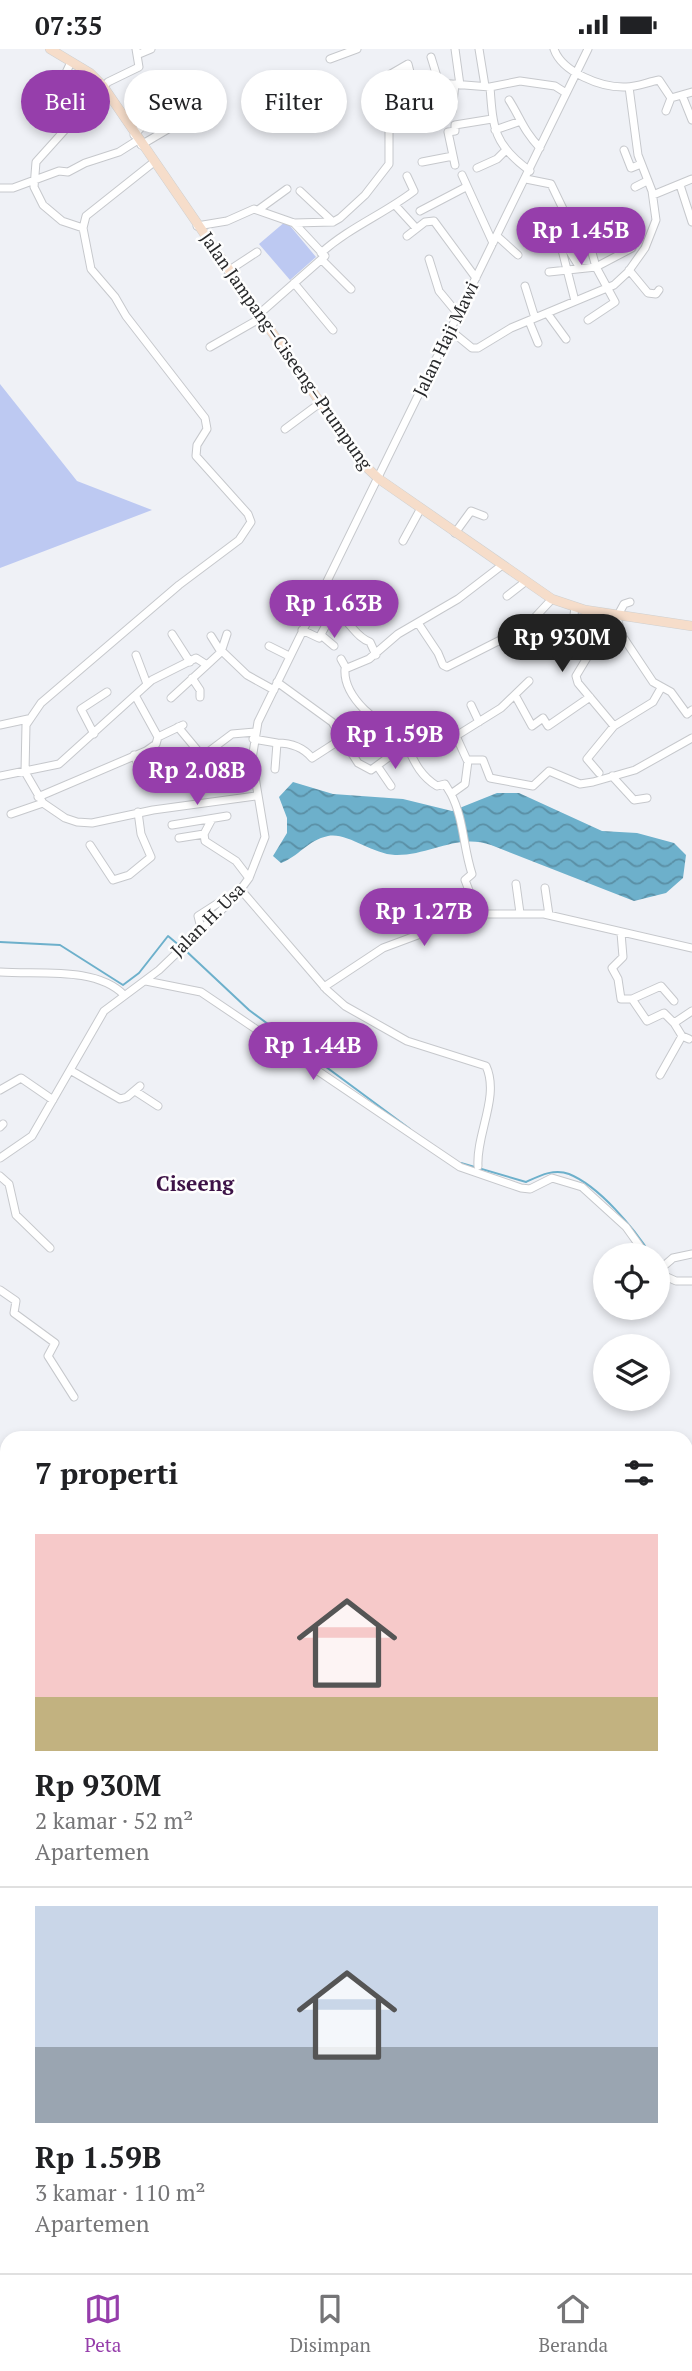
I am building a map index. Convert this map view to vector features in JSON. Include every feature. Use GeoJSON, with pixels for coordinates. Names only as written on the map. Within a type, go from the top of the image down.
{"type":"FeatureCollection","features":[{"type":"Feature","properties":{"kind":"main road","name":"Jalan Jampang–Ciseeng–Prumpung"},"geometry":{"type":"LineString","coordinates":[[50,49],[84,70]]}},
{"type":"Feature","properties":{"kind":"main road","name":"Jalan Jampang–Ciseeng–Prumpung"},"geometry":{"type":"LineString","coordinates":[[110,97],[361,462],[379,479],[552,599],[575,608],[692,626]]}},
{"type":"Feature","properties":{"kind":"street"},"geometry":{"type":"LineString","coordinates":[[110,80],[135,71],[139,67],[138,52],[151,49]]}},
{"type":"Feature","properties":{"kind":"street"},"geometry":{"type":"LineString","coordinates":[[330,59],[357,49]]}},
{"type":"Feature","properties":{"kind":"street"},"geometry":{"type":"LineString","coordinates":[[455,49],[456,70]]}},
{"type":"Feature","properties":{"kind":"street"},"geometry":{"type":"LineString","coordinates":[[479,49],[492,120],[505,151],[528,175],[552,186],[578,240],[562,250],[575,301]]}},
{"type":"Feature","properties":{"kind":"street"},"geometry":{"type":"LineString","coordinates":[[554,49],[562,64],[576,73],[607,84],[629,87],[659,80],[671,98]]}},
{"type":"Feature","properties":{"kind":"street","name":"Jalan Haji Mawi"},"geometry":{"type":"LineString","coordinates":[[379,479],[588,49]]}},
{"type":"Feature","properties":{"kind":"street"},"geometry":{"type":"LineString","coordinates":[[431,57],[433,70]]}},
{"type":"Feature","properties":{"kind":"street"},"geometry":{"type":"LineString","coordinates":[[67,70],[71,62]]}},
{"type":"Feature","properties":{"kind":"street"},"geometry":{"type":"LineString","coordinates":[[458,85],[487,87],[520,81],[555,86],[566,93]]}},
{"type":"Feature","properties":{"kind":"street"},"geometry":{"type":"LineString","coordinates":[[450,330],[475,349],[547,313],[607,288],[629,270],[655,226],[653,195],[641,164],[629,87]]}},
{"type":"Feature","properties":{"kind":"street"},"geometry":{"type":"LineString","coordinates":[[671,98],[692,92]]}},
{"type":"Feature","properties":{"kind":"street"},"geometry":{"type":"LineString","coordinates":[[682,95],[692,120]]}},
{"type":"Feature","properties":{"kind":"street"},"geometry":{"type":"LineString","coordinates":[[666,111],[671,98]]}},
{"type":"Feature","properties":{"kind":"street"},"geometry":{"type":"LineString","coordinates":[[509,100],[517,114],[518,123],[540,148]]}},
{"type":"Feature","properties":{"kind":"street"},"geometry":{"type":"LineString","coordinates":[[458,125],[492,120]]}},
{"type":"Feature","properties":{"kind":"street"},"geometry":{"type":"LineString","coordinates":[[495,130],[518,123]]}},
{"type":"Feature","properties":{"kind":"street"},"geometry":{"type":"LineString","coordinates":[[61,133],[37,160],[33,182],[37,195],[52,214],[83,228]]}},
{"type":"Feature","properties":{"kind":"street"},"geometry":{"type":"LineString","coordinates":[[138,140],[143,133]]}},
{"type":"Feature","properties":{"kind":"street"},"geometry":{"type":"LineString","coordinates":[[0,188],[13,188],[114,154],[154,133]]}},
{"type":"Feature","properties":{"kind":"street"},"geometry":{"type":"LineString","coordinates":[[197,226],[227,221],[249,210],[258,210],[278,220],[294,223],[333,222],[365,195],[389,164],[389,133]]}},
{"type":"Feature","properties":{"kind":"street"},"geometry":{"type":"LineString","coordinates":[[448,133],[455,165]]}},
{"type":"Feature","properties":{"kind":"street"},"geometry":{"type":"LineString","coordinates":[[624,150],[631,168],[641,164]]}},
{"type":"Feature","properties":{"kind":"street"},"geometry":{"type":"LineString","coordinates":[[477,168],[497,159],[505,151]]}},
{"type":"Feature","properties":{"kind":"street"},"geometry":{"type":"LineString","coordinates":[[422,162],[453,156]]}},
{"type":"Feature","properties":{"kind":"street"},"geometry":{"type":"LineString","coordinates":[[154,162],[90,211],[83,228],[88,261],[95,276],[117,299],[126,316],[172,374],[196,410],[205,418],[207,429],[197,445],[196,456],[248,514],[251,522],[239,540],[179,585],[49,696],[28,719],[24,734],[25,772],[41,800],[65,818],[84,823],[256,796]]}},
{"type":"Feature","properties":{"kind":"street"},"geometry":{"type":"LineString","coordinates":[[462,175],[495,239],[518,255]]}},
{"type":"Feature","properties":{"kind":"street"},"geometry":{"type":"LineString","coordinates":[[407,176],[423,208],[466,187]]}},
{"type":"Feature","properties":{"kind":"street"},"geometry":{"type":"LineString","coordinates":[[653,195],[692,179]]}},
{"type":"Feature","properties":{"kind":"street"},"geometry":{"type":"LineString","coordinates":[[635,187],[647,181]]}},
{"type":"Feature","properties":{"kind":"street"},"geometry":{"type":"LineString","coordinates":[[680,185],[692,222]]}},
{"type":"Feature","properties":{"kind":"street"},"geometry":{"type":"LineString","coordinates":[[258,210],[287,189]]}},
{"type":"Feature","properties":{"kind":"street"},"geometry":{"type":"LineString","coordinates":[[300,191],[333,222]]}},
{"type":"Feature","properties":{"kind":"street"},"geometry":{"type":"LineString","coordinates":[[210,347],[259,316],[354,226],[395,205],[414,191]]}},
{"type":"Feature","properties":{"kind":"street"},"geometry":{"type":"LineString","coordinates":[[395,205],[416,229]]}},
{"type":"Feature","properties":{"kind":"street"},"geometry":{"type":"LineString","coordinates":[[345,214],[354,226]]}},
{"type":"Feature","properties":{"kind":"street"},"geometry":{"type":"LineString","coordinates":[[407,236],[432,220],[476,278]]}},
{"type":"Feature","properties":{"kind":"street"},"geometry":{"type":"LineString","coordinates":[[294,223],[351,289]]}},
{"type":"Feature","properties":{"kind":"street"},"geometry":{"type":"LineString","coordinates":[[567,247],[580,268]]}},
{"type":"Feature","properties":{"kind":"street"},"geometry":{"type":"LineString","coordinates":[[588,320],[615,303],[596,267],[591,249]]}},
{"type":"Feature","properties":{"kind":"street"},"geometry":{"type":"LineString","coordinates":[[549,272],[566,268],[596,267],[632,249]]}},
{"type":"Feature","properties":{"kind":"street"},"geometry":{"type":"LineString","coordinates":[[228,271],[257,252]]}},
{"type":"Feature","properties":{"kind":"street"},"geometry":{"type":"LineString","coordinates":[[429,259],[439,291],[458,314]]}},
{"type":"Feature","properties":{"kind":"street"},"geometry":{"type":"LineString","coordinates":[[629,270],[648,293],[656,294],[659,290]]}},
{"type":"Feature","properties":{"kind":"street"},"geometry":{"type":"LineString","coordinates":[[294,283],[333,330]]}},
{"type":"Feature","properties":{"kind":"street"},"geometry":{"type":"LineString","coordinates":[[525,286],[538,343]]}},
{"type":"Feature","properties":{"kind":"street"},"geometry":{"type":"LineString","coordinates":[[547,313],[566,339]]}},
{"type":"Feature","properties":{"kind":"street"},"geometry":{"type":"LineString","coordinates":[[285,429],[320,403]]}},
{"type":"Feature","properties":{"kind":"street","name":"Jalan H. Usa"},"geometry":{"type":"LineString","coordinates":[[0,1157],[32,1136],[104,1011],[146,981],[235,897],[249,879],[265,837],[256,796],[254,735],[289,656],[379,479]]}},
{"type":"Feature","properties":{"kind":"street"},"geometry":{"type":"LineString","coordinates":[[403,541],[421,508]]}},
{"type":"Feature","properties":{"kind":"street"},"geometry":{"type":"LineString","coordinates":[[454,533],[471,511],[484,516]]}},
{"type":"Feature","properties":{"kind":"street"},"geometry":{"type":"LineString","coordinates":[[346,668],[376,655],[398,634],[485,581],[501,566]]}},
{"type":"Feature","properties":{"kind":"street"},"geometry":{"type":"LineString","coordinates":[[507,596],[525,582]]}},
{"type":"Feature","properties":{"kind":"street"},"geometry":{"type":"LineString","coordinates":[[325,585],[355,603],[352,613]]}},
{"type":"Feature","properties":{"kind":"street"},"geometry":{"type":"LineString","coordinates":[[418,623],[443,665],[447,667],[526,627],[552,599]]}},
{"type":"Feature","properties":{"kind":"street"},"geometry":{"type":"LineString","coordinates":[[630,602],[624,604],[617,615],[623,637],[653,682],[671,692],[690,715]]}},
{"type":"Feature","properties":{"kind":"street"},"geometry":{"type":"LineString","coordinates":[[572,628],[575,608]]}},
{"type":"Feature","properties":{"kind":"street"},"geometry":{"type":"LineString","coordinates":[[302,630],[318,638],[332,614],[341,616],[362,639],[370,642],[376,655]]}},
{"type":"Feature","properties":{"kind":"street"},"geometry":{"type":"LineString","coordinates":[[172,634],[190,662]]}},
{"type":"Feature","properties":{"kind":"street"},"geometry":{"type":"LineString","coordinates":[[171,698],[222,652],[227,634]]}},
{"type":"Feature","properties":{"kind":"street"},"geometry":{"type":"LineString","coordinates":[[321,635],[334,646]]}},
{"type":"Feature","properties":{"kind":"street"},"geometry":{"type":"LineString","coordinates":[[211,636],[222,652],[247,675],[274,690]]}},
{"type":"Feature","properties":{"kind":"street"},"geometry":{"type":"LineString","coordinates":[[614,726],[576,681],[577,674],[588,656],[623,637]]}},
{"type":"Feature","properties":{"kind":"street"},"geometry":{"type":"LineString","coordinates":[[269,646],[289,656]]}},
{"type":"Feature","properties":{"kind":"street"},"geometry":{"type":"LineString","coordinates":[[136,655],[147,684]]}},
{"type":"Feature","properties":{"kind":"street"},"geometry":{"type":"LineString","coordinates":[[0,776],[59,764],[136,697],[147,684],[196,657],[207,665]]}},
{"type":"Feature","properties":{"kind":"street"},"geometry":{"type":"LineString","coordinates":[[341,659],[346,668],[346,681],[363,708],[387,728],[402,733],[406,748],[428,781],[437,786],[445,784],[451,794],[459,809],[471,874],[466,880],[478,914]]}},
{"type":"Feature","properties":{"kind":"street"},"geometry":{"type":"LineString","coordinates":[[192,678],[199,688],[200,697]]}},
{"type":"Feature","properties":{"kind":"street"},"geometry":{"type":"LineString","coordinates":[[278,682],[326,716],[362,767],[371,770],[394,753],[406,748],[456,736],[501,708],[529,681]]}},
{"type":"Feature","properties":{"kind":"street"},"geometry":{"type":"LineString","coordinates":[[599,772],[587,759],[614,726],[653,702],[661,688]]}},
{"type":"Feature","properties":{"kind":"street"},"geometry":{"type":"LineString","coordinates":[[94,734],[81,709],[107,692]]}},
{"type":"Feature","properties":{"kind":"street"},"geometry":{"type":"LineString","coordinates":[[515,695],[533,726],[543,718],[548,726],[590,697]]}},
{"type":"Feature","properties":{"kind":"street"},"geometry":{"type":"LineString","coordinates":[[11,814],[156,744],[158,737],[136,697]]}},
{"type":"Feature","properties":{"kind":"street"},"geometry":{"type":"LineString","coordinates":[[471,705],[479,722]]}},
{"type":"Feature","properties":{"kind":"street"},"geometry":{"type":"LineString","coordinates":[[0,725],[28,719]]}},
{"type":"Feature","properties":{"kind":"street"},"geometry":{"type":"LineString","coordinates":[[158,737],[180,726],[203,757]]}},
{"type":"Feature","properties":{"kind":"street"},"geometry":{"type":"LineString","coordinates":[[134,755],[144,778],[169,772],[203,757],[232,734],[254,735],[277,743],[288,743],[306,749],[312,758],[343,738]]}},
{"type":"Feature","properties":{"kind":"street"},"geometry":{"type":"LineString","coordinates":[[451,794],[465,784],[468,761],[456,736]]}},
{"type":"Feature","properties":{"kind":"street"},"geometry":{"type":"LineString","coordinates":[[468,761],[483,760],[490,778],[536,785],[549,771],[580,784],[635,770],[692,738]]}},
{"type":"Feature","properties":{"kind":"street"},"geometry":{"type":"LineString","coordinates":[[275,769],[277,743]]}},
{"type":"Feature","properties":{"kind":"street"},"geometry":{"type":"LineString","coordinates":[[378,767],[391,786]]}},
{"type":"Feature","properties":{"kind":"street"},"geometry":{"type":"LineString","coordinates":[[611,776],[634,800],[647,798]]}},
{"type":"Feature","properties":{"kind":"street"},"geometry":{"type":"LineString","coordinates":[[90,845],[113,880],[129,875],[151,857],[141,834],[138,813]]}},
{"type":"Feature","properties":{"kind":"street"},"geometry":{"type":"LineString","coordinates":[[172,825],[227,816]]}},
{"type":"Feature","properties":{"kind":"street"},"geometry":{"type":"LineString","coordinates":[[212,819],[204,834],[206,842],[233,858],[249,879]]}},
{"type":"Feature","properties":{"kind":"street"},"geometry":{"type":"LineString","coordinates":[[179,838],[204,834]]}},
{"type":"Feature","properties":{"kind":"street"},"geometry":{"type":"LineString","coordinates":[[516,884],[520,913]]}},
{"type":"Feature","properties":{"kind":"street"},"geometry":{"type":"LineString","coordinates":[[545,888],[548,915]]}},
{"type":"Feature","properties":{"kind":"street"},"geometry":{"type":"LineString","coordinates":[[241,890],[345,1006],[407,1041],[486,1066],[490,1086],[478,1145],[478,1166]]}},
{"type":"Feature","properties":{"kind":"street"},"geometry":{"type":"LineString","coordinates":[[327,985],[383,948],[478,914],[548,915],[692,948]]}},
{"type":"Feature","properties":{"kind":"street"},"geometry":{"type":"LineString","coordinates":[[621,933],[623,957],[612,968],[618,979],[621,999],[632,999],[661,986],[674,1001]]}},
{"type":"Feature","properties":{"kind":"street"},"geometry":{"type":"LineString","coordinates":[[0,972],[46,973],[100,980],[124,995]]}},
{"type":"Feature","properties":{"kind":"street"},"geometry":{"type":"LineString","coordinates":[[146,981],[201,992],[465,1170],[528,1189],[552,1178],[580,1185],[626,1227],[637,1243]]}},
{"type":"Feature","properties":{"kind":"street"},"geometry":{"type":"LineString","coordinates":[[632,999],[646,1021],[664,1013],[685,1037],[660,1075]]}},
{"type":"Feature","properties":{"kind":"street"},"geometry":{"type":"LineString","coordinates":[[674,1023],[692,1011]]}},
{"type":"Feature","properties":{"kind":"street"},"geometry":{"type":"LineString","coordinates":[[70,1070],[120,1099],[138,1088],[158,1107]]}},
{"type":"Feature","properties":{"kind":"street"},"geometry":{"type":"LineString","coordinates":[[0,1090],[21,1078],[53,1100]]}},
{"type":"Feature","properties":{"kind":"street"},"geometry":{"type":"LineString","coordinates":[[0,1176],[9,1184],[16,1215],[50,1248]]}},
{"type":"Feature","properties":{"kind":"street"},"geometry":{"type":"LineString","coordinates":[[670,1261],[675,1257],[692,1254]]}},
{"type":"Feature","properties":{"kind":"street"},"geometry":{"type":"LineString","coordinates":[[670,1279],[692,1281]]}},
{"type":"Feature","properties":{"kind":"street"},"geometry":{"type":"LineString","coordinates":[[0,1290],[16,1301],[14,1313],[55,1343],[48,1356],[74,1397]]}},
{"type":"Feature","properties":{"kind":"shaded area"},"geometry":{"type":"Polygon","coordinates":[[[286,221],[316,257],[290,280],[259,244],[286,221]]]}},
{"type":"Feature","properties":{"kind":"shaded area"},"geometry":{"type":"Polygon","coordinates":[[[0,384],[77,481],[152,510],[0,568],[0,384]]]}},
{"type":"Feature","properties":{"kind":"water"},"geometry":{"type":"Polygon","coordinates":[[[293,782],[333,794],[403,799],[452,811],[497,793],[519,793],[602,831],[637,833],[674,843],[686,855],[683,878],[666,893],[634,901],[479,842],[455,843],[395,855],[335,836],[315,841],[281,863],[273,856],[287,833],[287,818],[279,797],[293,782]]]}},
{"type":"Feature","properties":{"kind":"waterway"},"geometry":{"type":"LineString","coordinates":[[0,942],[60,945],[123,985],[139,973],[168,936],[180,946]]}},
{"type":"Feature","properties":{"kind":"waterway"},"geometry":{"type":"LineString","coordinates":[[185,950],[249,1010],[410,1129]]}},
{"type":"Feature","properties":{"kind":"waterway"},"geometry":{"type":"LineString","coordinates":[[461,1163],[526,1182],[552,1172],[569,1174],[604,1198],[642,1243]]}},
{"type":"Feature","properties":{"kind":"district","name":"Ciseeng"},"geometry":{"type":"Point","coordinates":[195,1184]}}]}
